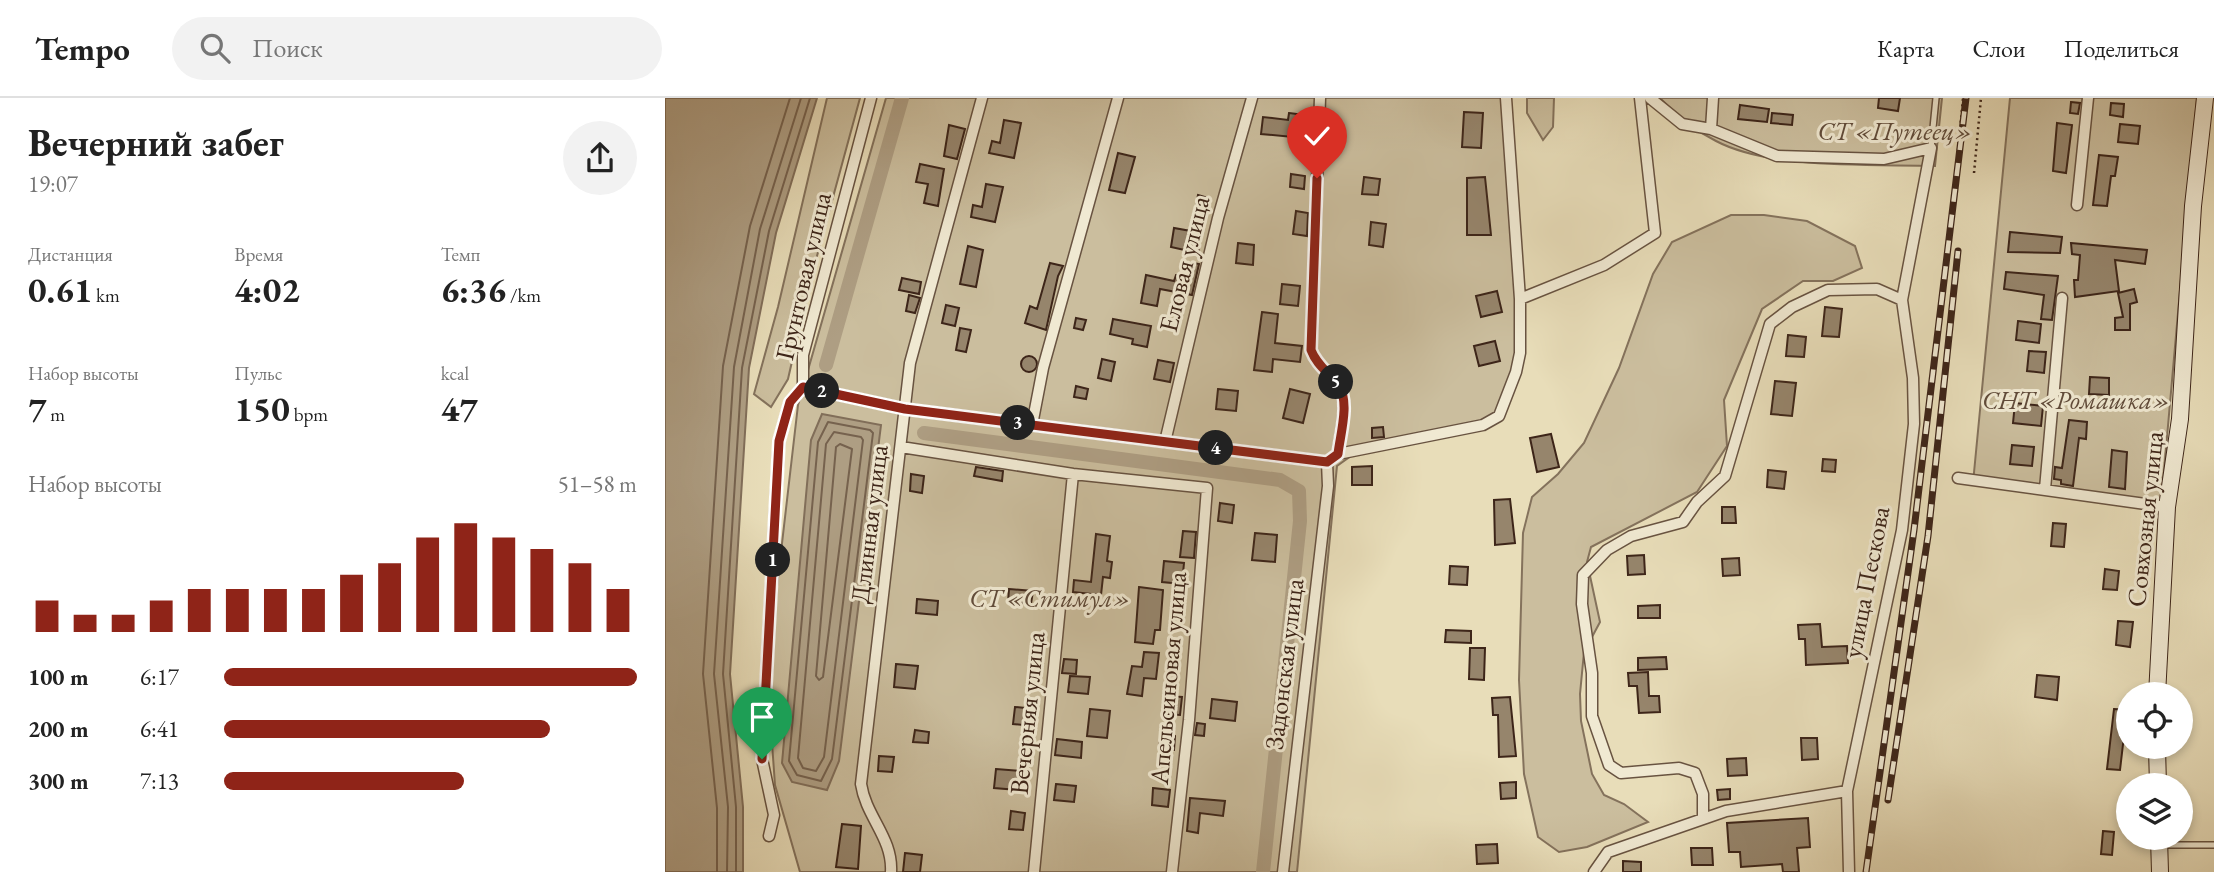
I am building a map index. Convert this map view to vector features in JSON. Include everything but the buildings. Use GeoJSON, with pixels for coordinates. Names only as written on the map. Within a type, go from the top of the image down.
{"type":"FeatureCollection","features":[{"type":"Feature","properties":{"kind":"street","name":"Грунтовая улица"},"geometry":{"type":"LineString","coordinates":[[769,836],[774,815],[762,759],[779,441],[790,402],[803,387],[803,355],[871,98]]}},
{"type":"Feature","properties":{"kind":"street","name":"Длинная улица"},"geometry":{"type":"LineString","coordinates":[[891,872],[892,854],[864,803],[861,784],[910,363],[982,98]]}},
{"type":"Feature","properties":{"kind":"street"},"geometry":{"type":"LineString","coordinates":[[1032,425],[1043,368],[1118,98]]}},
{"type":"Feature","properties":{"kind":"street","name":"Еловая улица"},"geometry":{"type":"LineString","coordinates":[[1165,442],[1218,218],[1252,98]]}},
{"type":"Feature","properties":{"kind":"street"},"geometry":{"type":"LineString","coordinates":[[1320,98],[1311,350],[1315,360],[1335,381],[1343,397],[1338,454]]}},
{"type":"Feature","properties":{"kind":"street"},"geometry":{"type":"LineString","coordinates":[[803,387],[905,409],[1327,462],[1338,454],[1483,425],[1499,416],[1519,363],[1520,299],[1506,98]]}},
{"type":"Feature","properties":{"kind":"street"},"geometry":{"type":"LineString","coordinates":[[1520,299],[1605,265],[1655,233],[1640,98]]}},
{"type":"Feature","properties":{"kind":"street"},"geometry":{"type":"LineString","coordinates":[[1650,98],[1682,124],[1711,129],[1777,156],[1884,159],[1931,148]]}},
{"type":"Feature","properties":{"kind":"street"},"geometry":{"type":"LineString","coordinates":[[1711,129],[1713,98]]}},
{"type":"Feature","properties":{"kind":"street"},"geometry":{"type":"LineString","coordinates":[[2077,205],[2088,98]]}},
{"type":"Feature","properties":{"kind":"street","name":"Совхозная улица"},"geometry":{"type":"LineString","coordinates":[[2158,682],[2167,507],[2180,419],[2193,206],[2205,98]]}},
{"type":"Feature","properties":{"kind":"street","name":"улица Пескова"},"geometry":{"type":"LineString","coordinates":[[1849,872],[1847,791],[1902,530],[1914,424],[1913,378],[1902,300],[1931,148]]}},
{"type":"Feature","properties":{"kind":"street"},"geometry":{"type":"LineString","coordinates":[[1703,819],[1703,794],[1695,773],[1679,768],[1621,773],[1609,765],[1592,716],[1593,673],[1582,604],[1583,575],[1607,550],[1631,536],[1683,522],[1696,502],[1725,476],[1770,324],[1792,307],[1828,290],[1877,289],[1902,300]]}},
{"type":"Feature","properties":{"kind":"street"},"geometry":{"type":"LineString","coordinates":[[2045,489],[2062,298]]}},
{"type":"Feature","properties":{"kind":"street"},"geometry":{"type":"LineString","coordinates":[[901,447],[1073,474]]}},
{"type":"Feature","properties":{"kind":"street","name":"Задонская улица"},"geometry":{"type":"LineString","coordinates":[[1283,872],[1328,486],[1327,462]]}},
{"type":"Feature","properties":{"kind":"street","name":"Апельсиновая улица"},"geometry":{"type":"LineString","coordinates":[[1073,474],[1207,488],[1189,720],[1172,872]]}},
{"type":"Feature","properties":{"kind":"street","name":"Вечерняя улица"},"geometry":{"type":"LineString","coordinates":[[1034,872],[1073,474]]}},
{"type":"Feature","properties":{"kind":"street"},"geometry":{"type":"LineString","coordinates":[[1958,478],[2167,507]]}},
{"type":"Feature","properties":{"kind":"street"},"geometry":{"type":"LineString","coordinates":[[1594,872],[1608,852],[1726,811],[1847,791]]}},
{"type":"Feature","properties":{"kind":"street"},"geometry":{"type":"LineString","coordinates":[[2159,850],[2160,872]]}},
{"type":"Feature","properties":{"kind":"lane"},"geometry":{"type":"LineString","coordinates":[[1931,148],[1936,98]]}},
{"type":"Feature","properties":{"kind":"lane"},"geometry":{"type":"LineString","coordinates":[[2193,844],[2214,845]]}},
{"type":"Feature","properties":{"kind":"path"},"geometry":{"type":"LineString","coordinates":[[1956,172],[1963,98]]}},
{"type":"Feature","properties":{"kind":"path"},"geometry":{"type":"LineString","coordinates":[[1974,173],[1981,98]]}},
{"type":"Feature","properties":{"kind":"green space"},"geometry":{"type":"Polygon","coordinates":[[[827,98],[860,98],[811,278],[788,379],[771,407],[754,394],[778,307],[827,98]]]}},
{"type":"Feature","properties":{"kind":"green space","name":"СТ «Стимул»"},"geometry":{"type":"Polygon","coordinates":[[[886,98],[1510,98],[1523,311],[1510,393],[1494,419],[1351,456],[1337,466],[1297,872],[800,872],[775,785],[767,673],[798,405],[886,98]]]}},
{"type":"Feature","properties":{"kind":"green space"},"geometry":{"type":"Polygon","coordinates":[[[1527,98],[1554,98],[1553,127],[1543,140],[1527,113],[1527,98]]]}},
{"type":"Feature","properties":{"kind":"green space","name":"СТ «Путеец»"},"geometry":{"type":"Polygon","coordinates":[[[1660,98],[1942,98],[1935,166],[1823,164],[1765,157],[1708,137],[1686,122],[1660,98]]]}},
{"type":"Feature","properties":{"kind":"green space","name":"СНТ «Ромашка»"},"geometry":{"type":"Polygon","coordinates":[[[2010,98],[2197,98],[2161,505],[1973,483],[2010,98]]]}},
{"type":"Feature","properties":{"kind":"green space"},"geometry":{"type":"Polygon","coordinates":[[[1731,215],[1764,215],[1807,221],[1855,246],[1862,268],[1833,281],[1803,281],[1762,309],[1724,400],[1727,446],[1697,492],[1591,547],[1587,562],[1600,622],[1584,652],[1580,694],[1581,721],[1592,774],[1604,795],[1624,804],[1648,822],[1587,847],[1559,852],[1538,837],[1524,774],[1519,680],[1523,533],[1532,497],[1558,474],[1584,443],[1619,368],[1653,274],[1672,242],[1731,215]]]}},
{"type":"Feature","properties":{"kind":"water"},"geometry":{"type":"Polygon","coordinates":[[[665,98],[817,98],[776,233],[749,368],[730,674],[743,807],[743,872],[665,872],[665,98]]]}},
{"type":"Feature","properties":{"kind":"water"},"geometry":{"type":"Polygon","coordinates":[[[822,414],[881,425],[839,761],[827,790],[792,782],[782,763],[811,440],[822,414]]]}},
{"type":"Feature","properties":{"kind":"waterway"},"geometry":{"type":"LineString","coordinates":[[826,365],[902,98]]}},
{"type":"Feature","properties":{"kind":"waterway"},"geometry":{"type":"LineString","coordinates":[[924,433],[1280,480],[1299,491],[1300,521],[1263,872]]}},
{"type":"Feature","properties":{"kind":"railway"},"geometry":{"type":"LineString","coordinates":[[1866,872],[1914,530],[1966,98]]}},
{"type":"Feature","properties":{"kind":"railway"},"geometry":{"type":"LineString","coordinates":[[1888,800],[1928,536],[1958,251]]}},
{"type":"Feature","properties":{"kind":"route"},"geometry":{"type":"LineString","coordinates":[[762,759],[779,441],[790,402],[803,387],[905,409],[1327,462],[1338,454],[1343,397],[1341,388],[1315,360],[1311,350],[1317,178]]}}]}
